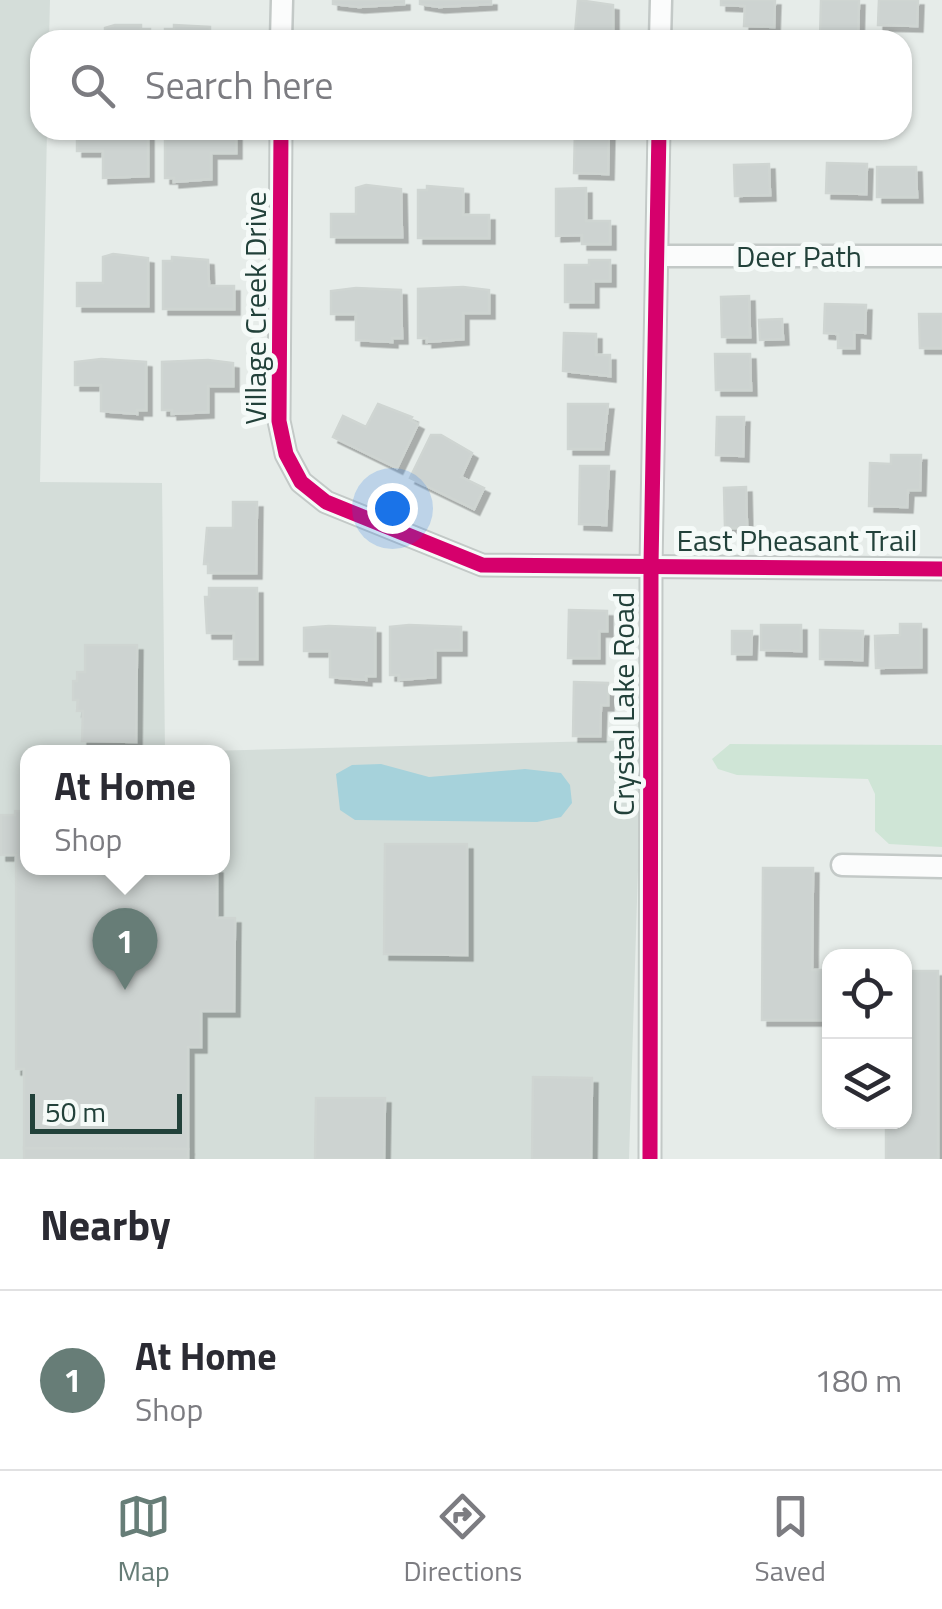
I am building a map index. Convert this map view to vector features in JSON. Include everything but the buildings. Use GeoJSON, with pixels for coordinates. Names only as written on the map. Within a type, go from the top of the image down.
{"type":"FeatureCollection","features":[{"type":"Feature","properties":{"kind":"street"},"geometry":{"type":"LineString","coordinates":[[281,30],[282,0]]}},
{"type":"Feature","properties":{"kind":"street"},"geometry":{"type":"LineString","coordinates":[[660,30],[661,0]]}},
{"type":"Feature","properties":{"kind":"street","name":"Village Creek Drive"},"geometry":{"type":"LineString","coordinates":[[281,140],[279,421],[286,454],[301,482]]}},
{"type":"Feature","properties":{"kind":"street","name":"Crystal Lake Road"},"geometry":{"type":"LineString","coordinates":[[650,1159],[651,565],[659,140]]}},
{"type":"Feature","properties":{"kind":"street","name":"Deer Path"},"geometry":{"type":"LineString","coordinates":[[656,256],[942,256]]}},
{"type":"Feature","properties":{"kind":"street","name":"East Pheasant Trail"},"geometry":{"type":"LineString","coordinates":[[301,482],[326,502],[482,566],[942,569]]}},
{"type":"Feature","properties":{"kind":"street"},"geometry":{"type":"LineString","coordinates":[[842,865],[942,866]]}},
{"type":"Feature","properties":{"kind":"shaded area"},"geometry":{"type":"Polygon","coordinates":[[[0,0],[50,0],[49,30],[30,30],[30,140],[47,140],[40,482],[162,483],[165,745],[20,745],[20,875],[230,875],[230,750],[642,740],[629,1159],[0,1159],[0,0]]]}},
{"type":"Feature","properties":{"kind":"green space"},"geometry":{"type":"Polygon","coordinates":[[[730,744],[942,745],[942,847],[889,844],[875,831],[875,794],[868,779],[737,775],[718,769],[712,759],[730,744]]]}},
{"type":"Feature","properties":{"kind":"water"},"geometry":{"type":"Polygon","coordinates":[[[381,764],[429,777],[525,769],[561,773],[570,785],[572,803],[561,817],[537,822],[355,820],[340,810],[336,774],[352,765],[381,764]]]}},
{"type":"Feature","properties":{"kind":"cycle path"},"geometry":{"type":"LineString","coordinates":[[281,140],[279,421],[286,454],[301,482],[326,502],[482,565],[942,569]]}},
{"type":"Feature","properties":{"kind":"cycle path"},"geometry":{"type":"LineString","coordinates":[[650,1159],[651,565],[659,140]]}},
{"type":"Feature","properties":{"kind":"place","name":"At Home"},"geometry":{"type":"Point","coordinates":[125,990]}}]}
